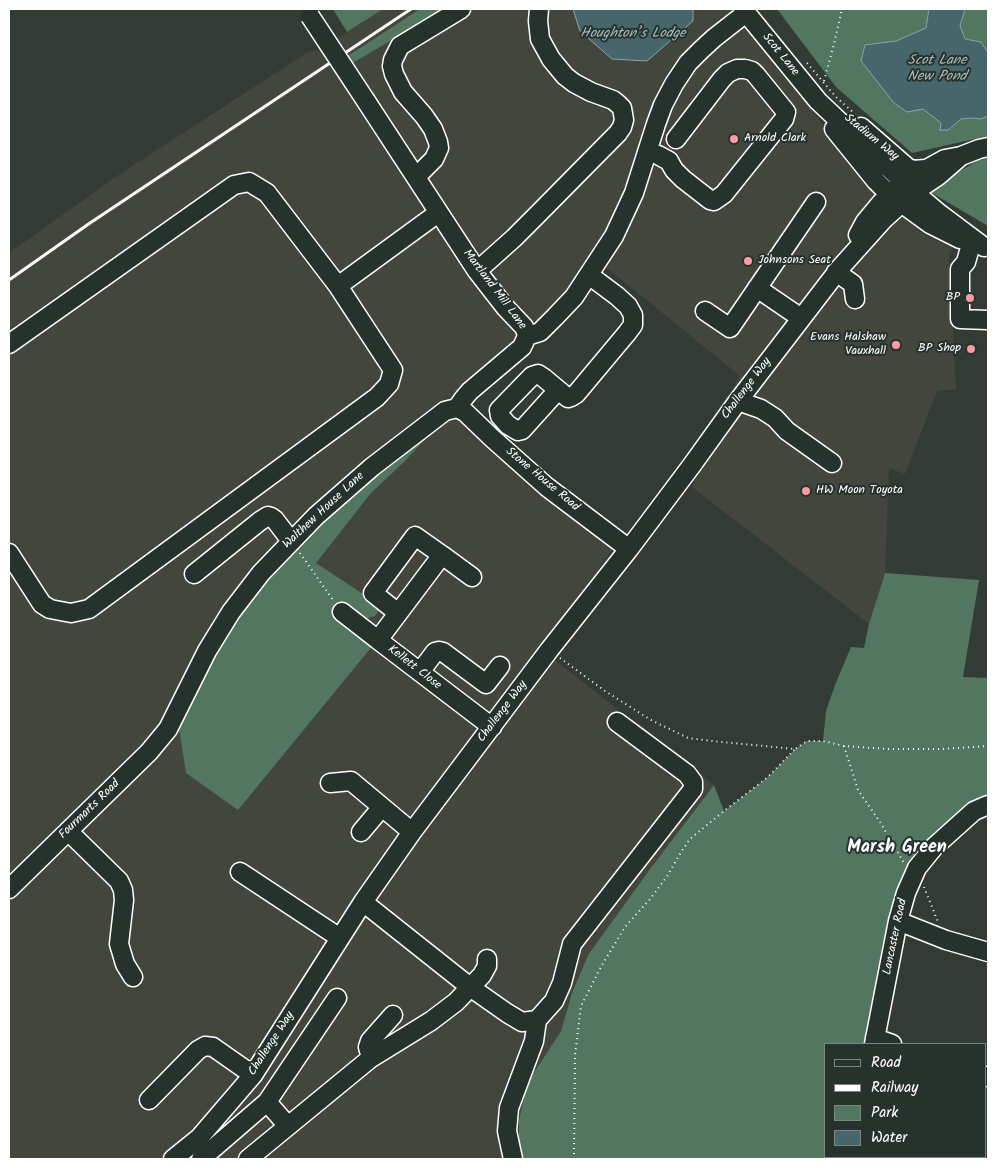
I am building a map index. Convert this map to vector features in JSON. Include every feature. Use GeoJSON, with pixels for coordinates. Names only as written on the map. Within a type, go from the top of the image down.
{"type":"FeatureCollection","features":[{"type":"Feature","properties":{"kind":"street"},"geometry":{"type":"LineString","coordinates":[[416,177],[434,159],[439,148],[438,142],[433,129],[424,116],[403,92],[394,74],[393,60],[400,46],[461,9]]}},
{"type":"Feature","properties":{"kind":"street"},"geometry":{"type":"LineString","coordinates":[[477,271],[514,238],[618,133],[624,120],[622,108],[618,104],[574,83],[551,60],[540,40],[539,9]]}},
{"type":"Feature","properties":{"kind":"street","name":"Martland Mill Lane"},"geometry":{"type":"LineString","coordinates":[[307,12],[477,271],[505,307],[524,327],[527,336],[540,332],[574,297],[614,236],[634,193],[663,105],[688,63],[745,11]]}},
{"type":"Feature","properties":{"kind":"street","name":"Scot Lane"},"geometry":{"type":"LineString","coordinates":[[745,11],[818,101],[836,133],[876,181],[940,214],[981,247]]}},
{"type":"Feature","properties":{"kind":"street"},"geometry":{"type":"LineString","coordinates":[[648,151],[658,154],[669,161],[683,180],[714,201],[724,194],[784,119],[786,112],[752,71],[736,69],[722,79],[676,139]]}},
{"type":"Feature","properties":{"kind":"street","name":"Stadium Way"},"geometry":{"type":"LineString","coordinates":[[818,101],[853,121],[908,168],[925,170]]}},
{"type":"Feature","properties":{"kind":"street"},"geometry":{"type":"LineString","coordinates":[[902,193],[925,170],[945,159],[988,147]]}},
{"type":"Feature","properties":{"kind":"street"},"geometry":{"type":"LineString","coordinates":[[902,193],[938,176],[961,156]]}},
{"type":"Feature","properties":{"kind":"street"},"geometry":{"type":"LineString","coordinates":[[9,344],[234,185],[249,182],[267,193],[338,286],[393,370],[389,384],[377,397],[89,609],[71,613],[50,609],[42,604],[9,553]]}},
{"type":"Feature","properties":{"kind":"street","name":"Challenge Way"},"geometry":{"type":"LineString","coordinates":[[173,1159],[199,1138],[253,1075],[363,902],[412,832],[550,649],[629,549],[838,270],[874,211],[902,193]]}},
{"type":"Feature","properties":{"kind":"street"},"geometry":{"type":"LineString","coordinates":[[705,311],[730,328],[816,202]]}},
{"type":"Feature","properties":{"kind":"street"},"geometry":{"type":"LineString","coordinates":[[338,286],[438,213]]}},
{"type":"Feature","properties":{"kind":"street"},"geometry":{"type":"LineString","coordinates":[[981,247],[960,269],[960,319],[988,320]]}},
{"type":"Feature","properties":{"kind":"street"},"geometry":{"type":"LineString","coordinates":[[838,270],[852,284],[855,299]]}},
{"type":"Feature","properties":{"kind":"street"},"geometry":{"type":"LineString","coordinates":[[558,390],[568,398],[576,394],[633,325],[633,315],[628,306],[589,276]]}},
{"type":"Feature","properties":{"kind":"street"},"geometry":{"type":"LineString","coordinates":[[758,288],[801,318]]}},
{"type":"Feature","properties":{"kind":"street","name":"Walthew House Lane"},"geometry":{"type":"LineString","coordinates":[[168,729],[207,651],[231,612],[261,573],[316,516],[372,467],[445,411],[457,408],[470,391],[522,347],[527,336]]}},
{"type":"Feature","properties":{"kind":"street"},"geometry":{"type":"LineString","coordinates":[[738,401],[761,409],[775,418],[788,431],[832,463]]}},
{"type":"Feature","properties":{"kind":"street","name":"Stone House Road"},"geometry":{"type":"LineString","coordinates":[[457,408],[465,412],[547,487],[629,549]]}},
{"type":"Feature","properties":{"kind":"street"},"geometry":{"type":"LineString","coordinates":[[194,574],[268,516],[275,520],[291,541]]}},
{"type":"Feature","properties":{"kind":"street"},"geometry":{"type":"LineString","coordinates":[[398,613],[373,593],[415,536],[472,577]]}},
{"type":"Feature","properties":{"kind":"street","name":"Kellett Close"},"geometry":{"type":"LineString","coordinates":[[442,555],[378,640],[492,727]]}},
{"type":"Feature","properties":{"kind":"street"},"geometry":{"type":"LineString","coordinates":[[342,612],[378,640]]}},
{"type":"Feature","properties":{"kind":"street"},"geometry":{"type":"LineString","coordinates":[[420,672],[435,652],[439,651],[486,684],[500,666]]}},
{"type":"Feature","properties":{"kind":"street"},"geometry":{"type":"LineString","coordinates":[[513,1159],[507,1131],[509,1108],[534,1041],[537,1020],[554,1001],[562,983],[572,944],[693,789],[693,782],[687,774],[617,722]]}},
{"type":"Feature","properties":{"kind":"street","name":"Fourmarts Road"},"geometry":{"type":"LineString","coordinates":[[10,884],[68,831],[149,752],[168,729]]}},
{"type":"Feature","properties":{"kind":"street"},"geometry":{"type":"LineString","coordinates":[[330,783],[351,781],[412,832]]}},
{"type":"Feature","properties":{"kind":"street","name":"Lancaster Road"},"geometry":{"type":"LineString","coordinates":[[875,1041],[898,921],[906,893],[915,873],[934,847],[974,811],[988,805]]}},
{"type":"Feature","properties":{"kind":"street"},"geometry":{"type":"LineString","coordinates":[[361,832],[382,806]]}},
{"type":"Feature","properties":{"kind":"street"},"geometry":{"type":"LineString","coordinates":[[68,831],[119,881],[123,890],[124,900],[119,944],[125,964],[133,977]]}},
{"type":"Feature","properties":{"kind":"street"},"geometry":{"type":"LineString","coordinates":[[240,872],[340,938]]}},
{"type":"Feature","properties":{"kind":"street"},"geometry":{"type":"LineString","coordinates":[[363,902],[470,987],[507,1013],[522,1022],[537,1020]]}},
{"type":"Feature","properties":{"kind":"street"},"geometry":{"type":"LineString","coordinates":[[898,921],[946,940],[988,952]]}},
{"type":"Feature","properties":{"kind":"street"},"geometry":{"type":"LineString","coordinates":[[248,1159],[371,1058],[431,1021],[456,1002],[482,975],[487,966],[487,959]]}},
{"type":"Feature","properties":{"kind":"street"},"geometry":{"type":"LineString","coordinates":[[201,1159],[267,1102],[337,998]]}},
{"type":"Feature","properties":{"kind":"street"},"geometry":{"type":"LineString","coordinates":[[371,1058],[368,1048],[370,1041],[393,1016]]}},
{"type":"Feature","properties":{"kind":"street"},"geometry":{"type":"LineString","coordinates":[[148,1100],[198,1050],[205,1046],[218,1050],[253,1075]]}},
{"type":"Feature","properties":{"kind":"street"},"geometry":{"type":"LineString","coordinates":[[267,1102],[288,1126]]}},
{"type":"Feature","properties":{"kind":"path"},"geometry":{"type":"LineString","coordinates":[[824,81],[842,9]]}},
{"type":"Feature","properties":{"kind":"path"},"geometry":{"type":"LineString","coordinates":[[804,60],[836,97],[858,116]]}},
{"type":"Feature","properties":{"kind":"path"},"geometry":{"type":"LineString","coordinates":[[291,541],[342,612]]}},
{"type":"Feature","properties":{"kind":"path"},"geometry":{"type":"LineString","coordinates":[[550,649],[605,691],[651,720],[688,738],[712,742],[795,749]]}},
{"type":"Feature","properties":{"kind":"path"},"geometry":{"type":"LineString","coordinates":[[574,1159],[575,1055],[581,1006],[602,964],[625,927],[651,898],[668,875],[690,839],[768,777],[795,749],[807,741],[888,749],[942,749],[988,746]]}},
{"type":"Feature","properties":{"kind":"path"},"geometry":{"type":"LineString","coordinates":[[844,746],[858,790],[915,873],[946,940]]}},
{"type":"Feature","properties":{"kind":"shaded area"},"geometry":{"type":"Polygon","coordinates":[[[383,9],[730,9],[788,78],[873,191],[925,235],[953,248],[949,254],[956,389],[937,391],[905,474],[889,468],[885,573],[869,624],[692,487],[739,375],[607,268],[543,336],[458,413],[615,546],[542,650],[714,785],[588,955],[572,993],[561,1031],[533,1074],[519,1143],[523,1159],[9,1159],[9,253],[120,174],[308,52],[319,50],[383,9]]]}},
{"type":"Feature","properties":{"kind":"green space"},"geometry":{"type":"Polygon","coordinates":[[[333,9],[383,9],[347,32],[333,9]]]}},
{"type":"Feature","properties":{"kind":"green space"},"geometry":{"type":"Polygon","coordinates":[[[420,9],[444,9],[351,64],[346,57],[420,9]]]}},
{"type":"Feature","properties":{"kind":"green space"},"geometry":{"type":"Polygon","coordinates":[[[777,9],[929,9],[926,28],[896,41],[865,45],[923,109],[941,123],[940,130],[948,130],[961,119],[981,119],[988,116],[988,136],[912,153],[836,87],[777,9]]]}},
{"type":"Feature","properties":{"kind":"green space"},"geometry":{"type":"Polygon","coordinates":[[[965,9],[988,9],[988,53],[981,42],[965,39],[960,26],[965,9]]]}},
{"type":"Feature","properties":{"kind":"green space"},"geometry":{"type":"Polygon","coordinates":[[[988,158],[988,226],[927,190],[979,160],[988,158]]]}},
{"type":"Feature","properties":{"kind":"green space"},"geometry":{"type":"Polygon","coordinates":[[[422,434],[426,438],[371,493],[316,563],[375,602],[379,610],[375,616],[359,618],[374,644],[238,810],[186,773],[179,728],[197,686],[221,637],[278,560],[422,434]]]}},
{"type":"Feature","properties":{"kind":"green space"},"geometry":{"type":"Polygon","coordinates":[[[885,573],[979,580],[963,677],[988,678],[988,797],[968,806],[935,834],[912,863],[867,1043],[824,1043],[824,1158],[844,1159],[523,1159],[519,1143],[519,1121],[524,1097],[533,1074],[561,1031],[572,993],[588,955],[714,785],[724,811],[768,777],[795,749],[807,741],[823,741],[826,711],[835,685],[851,647],[864,648],[869,624],[885,573]]]}},
{"type":"Feature","properties":{"kind":"water","name":"Houghton’s Lodge"},"geometry":{"type":"Polygon","coordinates":[[[573,9],[693,9],[693,21],[647,61],[612,59],[580,31],[573,9]]]}},
{"type":"Feature","properties":{"kind":"water","name":"Scot Lane New Pond"},"geometry":{"type":"Polygon","coordinates":[[[929,9],[965,9],[960,26],[965,39],[981,42],[988,53],[988,116],[981,119],[961,119],[948,130],[940,130],[941,123],[923,109],[907,112],[894,103],[861,61],[865,45],[896,41],[926,28],[929,9]]]}},
{"type":"Feature","properties":{"kind":"railway"},"geometry":{"type":"LineString","coordinates":[[9,280],[90,223],[411,9]]}},
{"type":"Feature","properties":{"kind":"place","name":"Arnold Clark"},"geometry":{"type":"Point","coordinates":[734,139]}},
{"type":"Feature","properties":{"kind":"place","name":"Johnsons Seat"},"geometry":{"type":"Point","coordinates":[748,261]}},
{"type":"Feature","properties":{"kind":"place","name":"BP"},"geometry":{"type":"Point","coordinates":[970,298]}},
{"type":"Feature","properties":{"kind":"place","name":"Evans Halshaw Vauxhall"},"geometry":{"type":"Point","coordinates":[896,345]}},
{"type":"Feature","properties":{"kind":"place","name":"BP Shop"},"geometry":{"type":"Point","coordinates":[971,349]}},
{"type":"Feature","properties":{"kind":"place","name":"HW Moon Toyota"},"geometry":{"type":"Point","coordinates":[806,491]}},
{"type":"Feature","properties":{"kind":"district","name":"Marsh Green"},"geometry":{"type":"Point","coordinates":[897,849]}}]}
